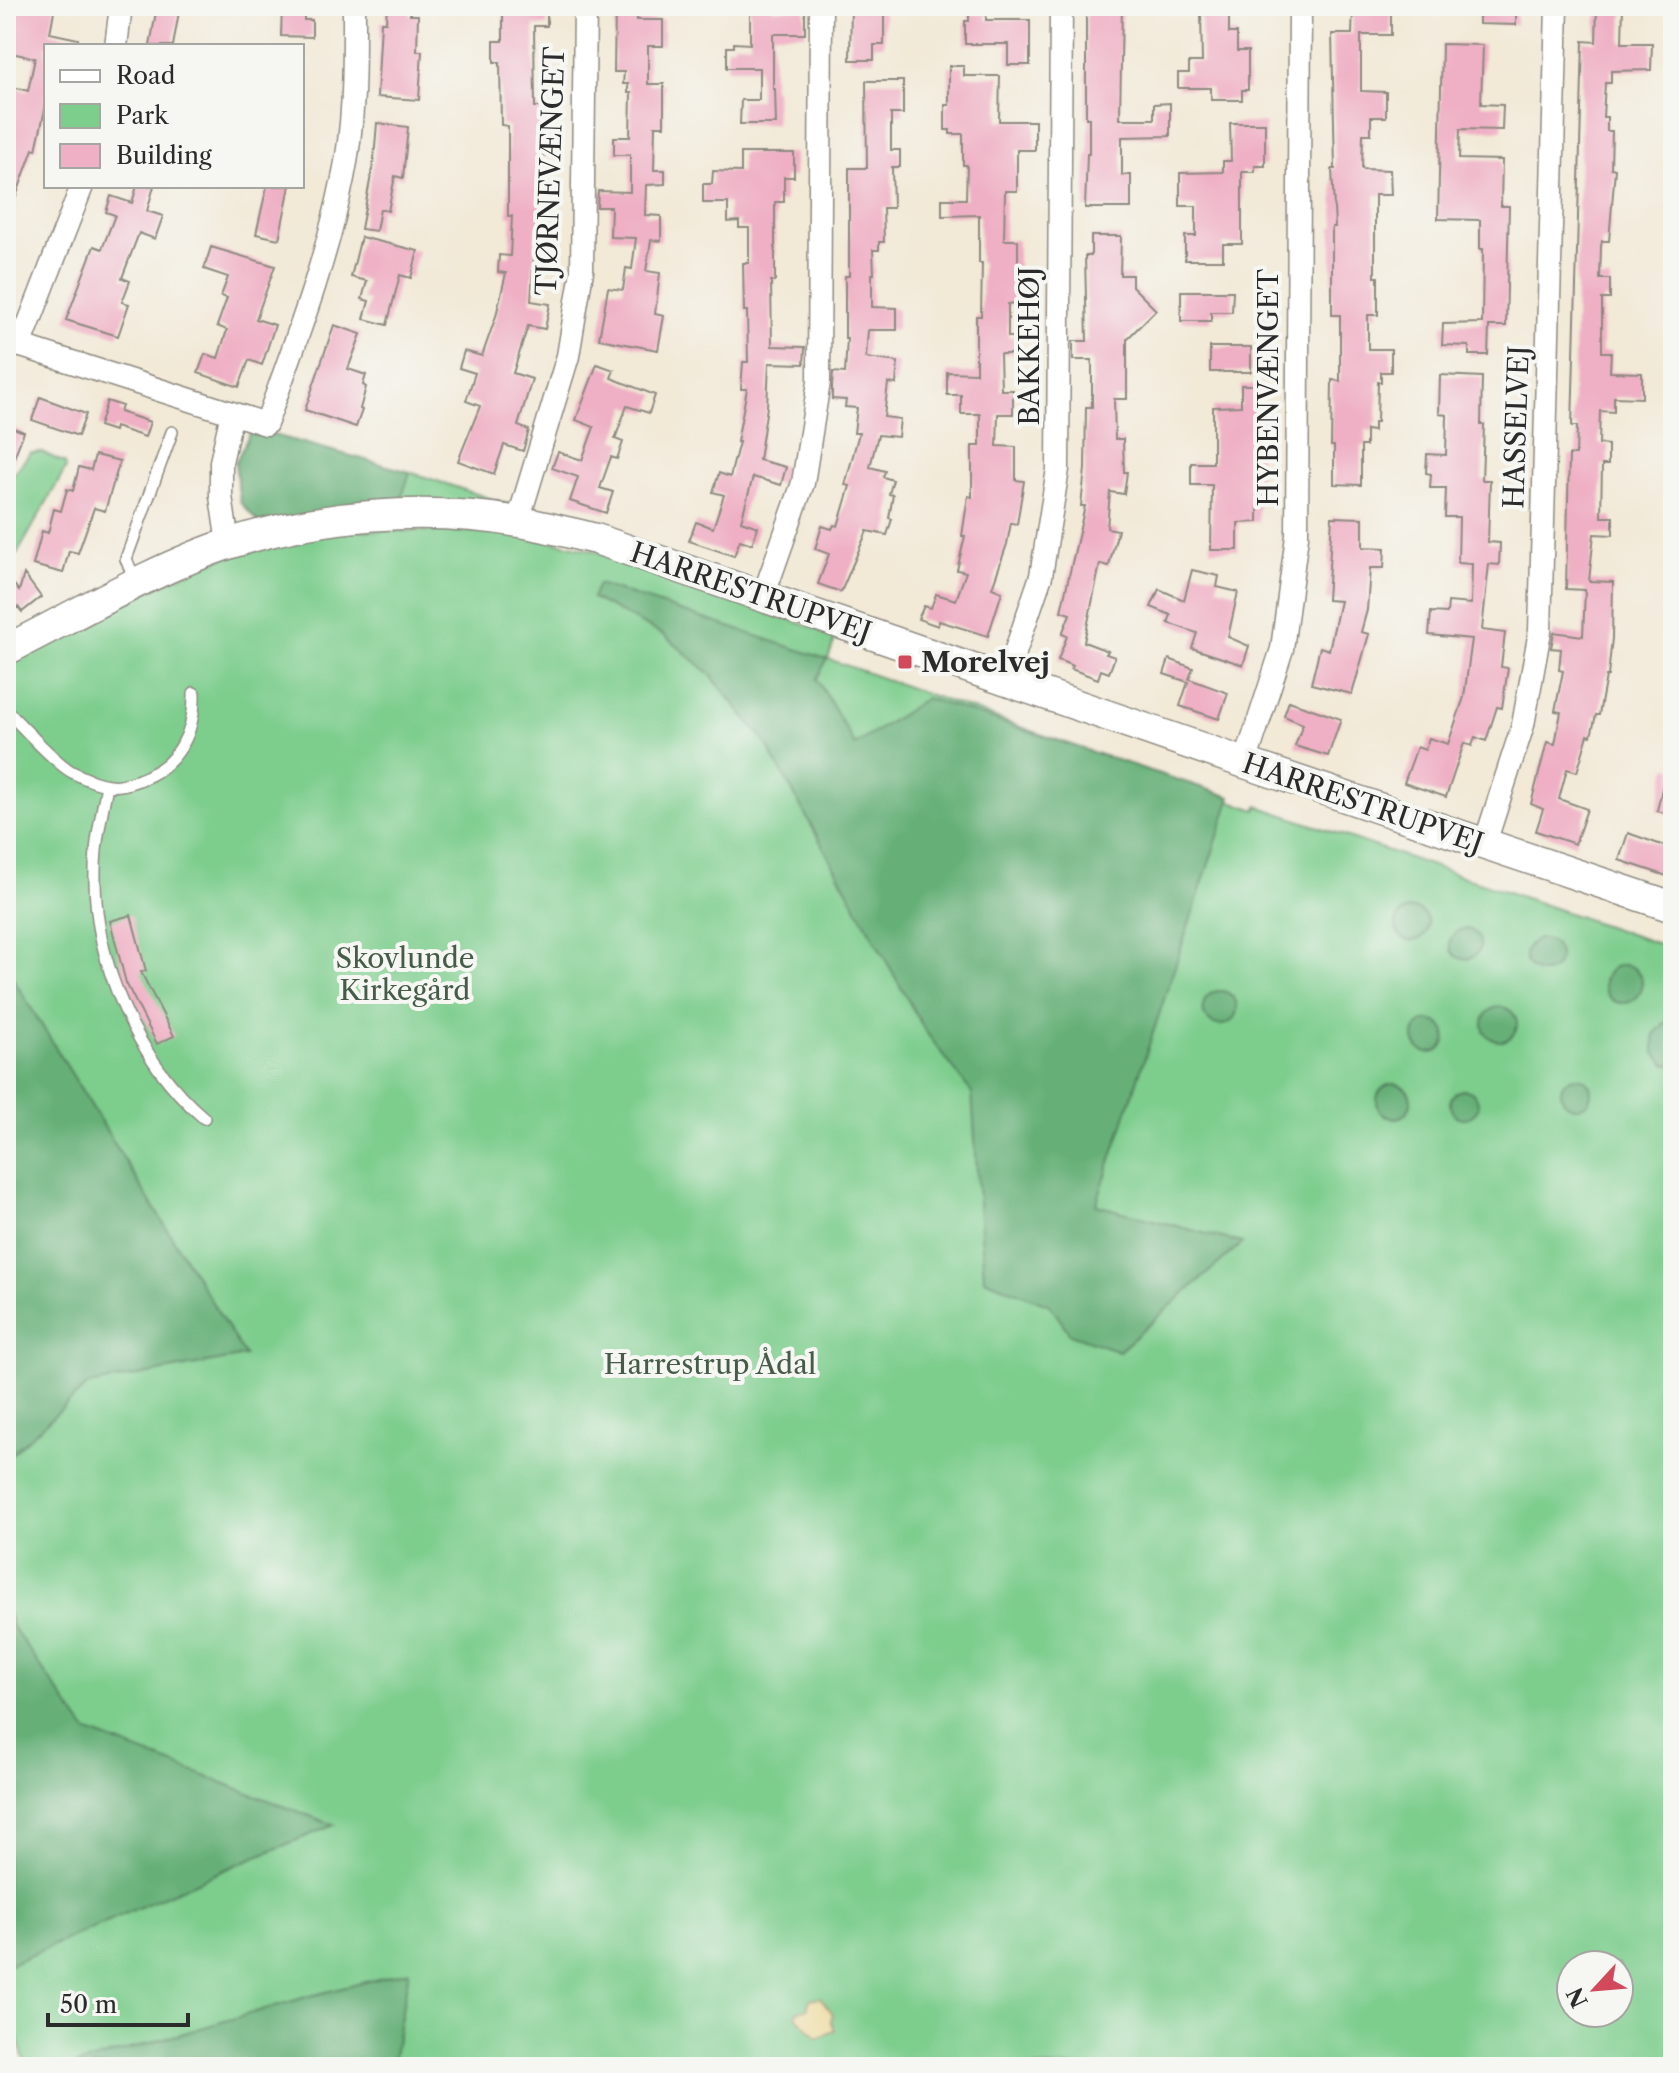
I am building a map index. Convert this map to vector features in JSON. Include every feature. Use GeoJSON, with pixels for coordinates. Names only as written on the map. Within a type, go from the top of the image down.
{"type":"FeatureCollection","features":[{"type":"Feature","properties":{"kind":"street"},"geometry":{"type":"LineString","coordinates":[[116,44],[121,6]]}},
{"type":"Feature","properties":{"kind":"street"},"geometry":{"type":"LineString","coordinates":[[81,188],[13,344],[266,424],[315,288],[344,176],[354,76],[354,6]]}},
{"type":"Feature","properties":{"kind":"street","name":"TJØRNEVÆNGET"},"geometry":{"type":"LineString","coordinates":[[518,521],[568,356],[582,271],[585,6]]}},
{"type":"Feature","properties":{"kind":"street"},"geometry":{"type":"LineString","coordinates":[[763,597],[803,483],[819,382],[821,6]]}},
{"type":"Feature","properties":{"kind":"street","name":"BAKKEHØJ"},"geometry":{"type":"LineString","coordinates":[[1006,679],[1041,576],[1058,469],[1061,6]]}},
{"type":"Feature","properties":{"kind":"street","name":"HYBENVÆNGET"},"geometry":{"type":"LineString","coordinates":[[1245,763],[1282,649],[1297,536],[1300,6]]}},
{"type":"Feature","properties":{"kind":"street","name":"HASSELVEJ"},"geometry":{"type":"LineString","coordinates":[[1485,843],[1523,725],[1540,631],[1557,6]]}},
{"type":"Feature","properties":{"kind":"street"},"geometry":{"type":"LineString","coordinates":[[228,544],[221,496],[221,462],[232,413]]}},
{"type":"Feature","properties":{"kind":"street","name":"HARRESTRUPVEJ"},"geometry":{"type":"LineString","coordinates":[[6,650],[228,544],[277,530],[332,520],[425,514],[518,521],[596,539],[1673,907]]}},
{"type":"Feature","properties":{"kind":"lane"},"geometry":{"type":"LineString","coordinates":[[137,585],[126,559],[172,432]]}},
{"type":"Feature","properties":{"kind":"lane"},"geometry":{"type":"LineString","coordinates":[[6,710],[71,772],[107,785],[125,785],[152,775],[176,757],[190,733],[195,713],[194,693]]}},
{"type":"Feature","properties":{"kind":"lane"},"geometry":{"type":"LineString","coordinates":[[107,785],[95,868],[96,908],[105,951],[128,1014],[142,1042],[183,1100],[204,1118]]}},
{"type":"Feature","properties":{"kind":"green space"},"geometry":{"type":"Polygon","coordinates":[[[252,429],[410,472],[399,506],[259,523],[240,502],[235,463],[252,429]]]}},
{"type":"Feature","properties":{"kind":"green space"},"geometry":{"type":"Polygon","coordinates":[[[41,452],[65,463],[66,468],[16,556],[6,562],[6,484],[30,453],[41,452]]]}},
{"type":"Feature","properties":{"kind":"green space"},"geometry":{"type":"Polygon","coordinates":[[[410,472],[513,506],[399,506],[410,472]]]}},
{"type":"Feature","properties":{"kind":"green space","name":"Harrestrup Ådal"},"geometry":{"type":"Polygon","coordinates":[[[332,530],[508,532],[593,550],[836,636],[828,659],[1256,810],[1258,806],[1673,949],[1673,2067],[27,2067],[6,2007],[6,660],[198,567],[272,541],[332,530]]]}},
{"type":"Feature","properties":{"kind":"green space"},"geometry":{"type":"Polygon","coordinates":[[[598,584],[827,659],[817,679],[855,745],[926,698],[1231,797],[1096,1205],[1242,1243],[1119,1351],[1070,1334],[1050,1305],[984,1279],[972,1093],[925,1031],[764,740],[709,673],[664,635],[592,598],[598,584]]]}},
{"type":"Feature","properties":{"kind":"green space"},"geometry":{"type":"Polygon","coordinates":[[[1412,909],[1423,914],[1428,925],[1423,936],[1412,941],[1401,936],[1396,925],[1401,914],[1412,909]]]}},
{"type":"Feature","properties":{"kind":"green space"},"geometry":{"type":"Polygon","coordinates":[[[1465,929],[1476,933],[1480,944],[1476,955],[1465,959],[1454,955],[1450,944],[1454,933],[1465,929]]]}},
{"type":"Feature","properties":{"kind":"green space"},"geometry":{"type":"Polygon","coordinates":[[[1542,939],[1554,944],[1559,956],[1554,968],[1542,973],[1530,968],[1525,956],[1530,944],[1542,939]]]}},
{"type":"Feature","properties":{"kind":"green space"},"geometry":{"type":"Polygon","coordinates":[[[1623,965],[1637,970],[1642,984],[1637,998],[1623,1003],[1609,998],[1604,984],[1609,970],[1623,965]]]}},
{"type":"Feature","properties":{"kind":"green space"},"geometry":{"type":"Polygon","coordinates":[[[6,967],[245,1356],[88,1385],[6,1459],[6,967]]]}},
{"type":"Feature","properties":{"kind":"green space"},"geometry":{"type":"Polygon","coordinates":[[[1220,991],[1232,996],[1237,1008],[1232,1020],[1220,1025],[1208,1020],[1203,1008],[1208,996],[1220,991]]]}},
{"type":"Feature","properties":{"kind":"green space"},"geometry":{"type":"Polygon","coordinates":[[[1500,1007],[1512,1012],[1517,1024],[1512,1036],[1500,1041],[1488,1036],[1483,1024],[1488,1012],[1500,1007]]]}},
{"type":"Feature","properties":{"kind":"green space"},"geometry":{"type":"Polygon","coordinates":[[[1673,1020],[1673,1065],[1667,1065],[1654,1052],[1654,1034],[1667,1021],[1673,1020]]]}},
{"type":"Feature","properties":{"kind":"green space"},"geometry":{"type":"Polygon","coordinates":[[[1430,1021],[1441,1026],[1446,1037],[1441,1048],[1430,1053],[1419,1048],[1414,1037],[1419,1026],[1430,1021]]]}},
{"type":"Feature","properties":{"kind":"green space"},"geometry":{"type":"Polygon","coordinates":[[[1576,1077],[1587,1081],[1591,1092],[1587,1103],[1576,1107],[1565,1103],[1561,1092],[1565,1081],[1576,1077]]]}},
{"type":"Feature","properties":{"kind":"green space"},"geometry":{"type":"Polygon","coordinates":[[[1394,1084],[1406,1089],[1411,1101],[1406,1113],[1394,1118],[1382,1113],[1377,1101],[1382,1089],[1394,1084]]]}},
{"type":"Feature","properties":{"kind":"green space"},"geometry":{"type":"Polygon","coordinates":[[[1464,1090],[1474,1094],[1478,1104],[1474,1114],[1464,1118],[1454,1114],[1450,1104],[1454,1094],[1464,1090]]]}},
{"type":"Feature","properties":{"kind":"green space"},"geometry":{"type":"Polygon","coordinates":[[[6,1607],[12,1626],[86,1731],[334,1825],[6,1966],[6,1607]]]}},
{"type":"Feature","properties":{"kind":"green space"},"geometry":{"type":"Polygon","coordinates":[[[409,1971],[392,2067],[69,2067],[306,1997],[409,1971]]]}},
{"type":"Feature","properties":{"kind":"sand"},"geometry":{"type":"Polygon","coordinates":[[[820,1997],[833,2014],[831,2020],[835,2030],[818,2038],[796,2016],[797,2011],[807,2009],[810,1999],[820,1997]]]}},
{"type":"Feature","properties":{"kind":"building"},"geometry":{"type":"Polygon","coordinates":[[[14,6],[55,6],[50,33],[78,39],[77,44],[44,44],[44,114],[36,150],[33,149],[8,219],[6,119],[13,87],[28,91],[35,58],[6,52],[14,6]]]}},
{"type":"Feature","properties":{"kind":"building"},"geometry":{"type":"Polygon","coordinates":[[[157,6],[180,6],[173,44],[150,44],[157,6]]]}},
{"type":"Feature","properties":{"kind":"building"},"geometry":{"type":"Polygon","coordinates":[[[282,6],[304,6],[304,20],[312,20],[312,37],[281,36],[282,6]]]}},
{"type":"Feature","properties":{"kind":"building"},"geometry":{"type":"Polygon","coordinates":[[[387,6],[410,6],[410,15],[418,15],[417,51],[422,51],[419,100],[377,97],[381,22],[386,22],[387,6]]]}},
{"type":"Feature","properties":{"kind":"building"},"geometry":{"type":"Polygon","coordinates":[[[513,6],[535,6],[536,10],[547,10],[547,26],[534,26],[535,107],[553,107],[552,156],[542,155],[542,216],[541,226],[536,226],[531,301],[550,304],[545,329],[528,326],[513,373],[532,379],[518,426],[529,430],[523,451],[504,445],[494,474],[458,461],[480,406],[466,401],[475,373],[459,368],[464,351],[482,356],[506,273],[498,272],[499,255],[510,256],[512,216],[508,216],[508,126],[501,125],[500,62],[494,62],[494,41],[503,41],[503,9],[513,9],[513,6]]]}},
{"type":"Feature","properties":{"kind":"building"},"geometry":{"type":"Polygon","coordinates":[[[615,6],[637,6],[637,20],[663,20],[663,46],[648,46],[648,84],[664,84],[664,126],[655,126],[654,170],[665,170],[665,184],[646,185],[645,215],[661,216],[661,241],[651,240],[646,271],[660,273],[655,314],[664,316],[658,350],[599,339],[608,288],[623,290],[626,268],[632,269],[636,238],[610,237],[611,207],[597,207],[598,191],[630,192],[630,155],[614,155],[614,137],[630,137],[631,93],[628,93],[628,84],[623,84],[624,72],[614,72],[615,6]]]}},
{"type":"Feature","properties":{"kind":"building"},"geometry":{"type":"Polygon","coordinates":[[[750,6],[805,9],[805,34],[773,34],[776,124],[740,124],[741,100],[759,100],[759,68],[727,68],[727,47],[734,47],[734,43],[750,44],[750,6]]]}},
{"type":"Feature","properties":{"kind":"building"},"geometry":{"type":"Polygon","coordinates":[[[851,6],[884,6],[884,45],[874,45],[874,60],[850,60],[851,6]]]}},
{"type":"Feature","properties":{"kind":"building"},"geometry":{"type":"Polygon","coordinates":[[[1086,6],[1122,6],[1120,119],[1154,119],[1154,104],[1170,103],[1170,136],[1122,137],[1122,175],[1131,175],[1131,208],[1085,208],[1089,154],[1086,6]]]}},
{"type":"Feature","properties":{"kind":"building"},"geometry":{"type":"Polygon","coordinates":[[[1479,6],[1516,6],[1516,25],[1479,24],[1479,6]]]}},
{"type":"Feature","properties":{"kind":"building"},"geometry":{"type":"Polygon","coordinates":[[[1597,6],[1623,6],[1622,43],[1652,43],[1651,70],[1611,71],[1611,83],[1605,83],[1603,117],[1607,117],[1607,131],[1612,131],[1611,168],[1615,169],[1609,241],[1602,241],[1601,246],[1600,279],[1610,279],[1610,299],[1602,299],[1602,352],[1611,352],[1610,372],[1642,373],[1642,398],[1614,397],[1614,412],[1600,411],[1599,444],[1608,445],[1608,465],[1602,465],[1601,517],[1613,517],[1613,535],[1594,534],[1589,581],[1613,582],[1612,638],[1599,715],[1596,715],[1591,736],[1588,735],[1577,772],[1567,769],[1559,799],[1587,809],[1575,844],[1536,831],[1543,809],[1531,804],[1547,742],[1555,744],[1561,712],[1555,711],[1563,671],[1559,670],[1561,649],[1551,648],[1554,632],[1583,636],[1585,590],[1566,589],[1569,455],[1576,455],[1577,426],[1572,426],[1583,41],[1596,42],[1597,6]]]}},
{"type":"Feature","properties":{"kind":"building"},"geometry":{"type":"Polygon","coordinates":[[[1353,8],[1391,8],[1391,35],[1361,35],[1361,91],[1386,92],[1386,117],[1371,117],[1371,134],[1363,134],[1362,169],[1390,170],[1391,195],[1375,195],[1378,315],[1368,315],[1368,349],[1391,349],[1391,372],[1381,372],[1377,422],[1374,422],[1374,431],[1366,430],[1366,446],[1361,446],[1361,485],[1334,484],[1334,446],[1331,446],[1332,380],[1340,381],[1340,315],[1332,315],[1332,227],[1335,227],[1332,169],[1335,169],[1332,34],[1352,34],[1353,8]]]}},
{"type":"Feature","properties":{"kind":"building"},"geometry":{"type":"Polygon","coordinates":[[[1201,12],[1229,12],[1229,33],[1237,33],[1237,51],[1248,51],[1248,90],[1242,90],[1242,100],[1211,100],[1211,88],[1178,88],[1178,73],[1189,73],[1189,62],[1202,62],[1201,12]]]}},
{"type":"Feature","properties":{"kind":"building"},"geometry":{"type":"Polygon","coordinates":[[[969,14],[986,14],[986,20],[1030,20],[1030,65],[1008,65],[1008,44],[965,44],[965,21],[969,21],[969,14]]]}},
{"type":"Feature","properties":{"kind":"building"},"geometry":{"type":"Polygon","coordinates":[[[1442,44],[1483,45],[1481,104],[1503,105],[1502,130],[1460,129],[1459,159],[1502,160],[1501,206],[1509,206],[1506,326],[1489,326],[1488,355],[1469,355],[1469,346],[1442,345],[1443,324],[1482,323],[1483,249],[1480,249],[1480,220],[1438,219],[1442,44]]]}},
{"type":"Feature","properties":{"kind":"building"},"geometry":{"type":"Polygon","coordinates":[[[949,66],[964,66],[964,76],[1000,76],[999,121],[1035,121],[1035,150],[1017,150],[1017,191],[1005,191],[1004,240],[1018,240],[1018,285],[1025,285],[1026,301],[1008,304],[1008,337],[1014,337],[1014,354],[1000,354],[1001,390],[1013,390],[1013,414],[998,414],[997,446],[1016,447],[1016,480],[1024,481],[1017,524],[1011,523],[992,588],[1002,592],[988,636],[939,621],[938,626],[918,619],[924,606],[931,608],[936,594],[956,600],[966,572],[957,570],[965,536],[962,536],[968,496],[972,497],[972,446],[980,446],[980,414],[961,414],[961,395],[947,395],[947,372],[976,373],[976,316],[981,316],[982,263],[979,263],[979,215],[942,216],[942,199],[966,199],[967,165],[963,165],[963,134],[950,134],[950,130],[945,130],[945,105],[949,105],[949,66]]]}},
{"type":"Feature","properties":{"kind":"building"},"geometry":{"type":"Polygon","coordinates":[[[866,81],[903,81],[903,114],[891,114],[891,150],[900,150],[900,167],[892,167],[893,208],[883,208],[884,242],[879,242],[879,250],[873,250],[872,274],[872,307],[897,308],[897,330],[868,330],[866,358],[898,362],[896,384],[888,383],[884,417],[900,419],[898,437],[878,435],[870,467],[885,471],[883,477],[893,480],[889,494],[893,495],[889,518],[892,519],[887,535],[867,531],[841,592],[818,584],[829,554],[815,549],[822,526],[832,529],[834,525],[838,526],[850,486],[845,485],[859,433],[854,433],[857,408],[845,407],[846,400],[832,399],[832,387],[833,372],[845,373],[849,168],[867,168],[866,81]]]}},
{"type":"Feature","properties":{"kind":"building"},"geometry":{"type":"Polygon","coordinates":[[[377,123],[408,127],[403,178],[395,176],[388,211],[380,209],[376,231],[361,229],[374,159],[377,123]]]}},
{"type":"Feature","properties":{"kind":"building"},"geometry":{"type":"Polygon","coordinates":[[[1230,123],[1265,123],[1265,166],[1255,166],[1255,172],[1242,172],[1242,244],[1223,244],[1223,260],[1185,260],[1185,236],[1196,236],[1196,206],[1180,206],[1180,173],[1223,172],[1223,161],[1231,161],[1230,123]]]}},
{"type":"Feature","properties":{"kind":"building"},"geometry":{"type":"Polygon","coordinates":[[[741,153],[794,153],[794,177],[784,177],[784,202],[775,202],[772,346],[805,347],[804,364],[769,363],[767,407],[759,460],[786,467],[781,485],[753,477],[741,521],[758,527],[752,544],[740,540],[734,556],[689,541],[696,522],[713,528],[724,495],[713,492],[719,473],[730,477],[747,389],[741,389],[743,362],[748,362],[743,263],[749,263],[749,228],[739,228],[739,221],[728,222],[728,203],[703,203],[703,184],[712,184],[713,171],[741,172],[741,153]]]}},
{"type":"Feature","properties":{"kind":"building"},"geometry":{"type":"Polygon","coordinates":[[[136,188],[153,188],[147,211],[163,216],[155,239],[139,233],[122,278],[130,281],[122,302],[129,304],[118,336],[66,320],[94,246],[102,249],[115,215],[106,212],[111,196],[132,203],[136,188]]]}},
{"type":"Feature","properties":{"kind":"building"},"geometry":{"type":"Polygon","coordinates":[[[267,188],[290,188],[279,239],[256,234],[267,188]]]}},
{"type":"Feature","properties":{"kind":"building"},"geometry":{"type":"Polygon","coordinates":[[[1091,236],[1121,236],[1120,275],[1132,275],[1132,286],[1156,310],[1127,339],[1127,399],[1114,399],[1115,439],[1123,439],[1124,472],[1127,472],[1124,494],[1110,492],[1107,528],[1118,530],[1109,566],[1100,564],[1084,642],[1115,657],[1109,673],[1101,670],[1098,679],[1071,669],[1073,666],[1058,660],[1067,636],[1062,634],[1070,614],[1061,611],[1085,506],[1081,506],[1086,407],[1092,407],[1092,360],[1073,360],[1073,341],[1087,341],[1085,256],[1091,256],[1091,236]]]}},
{"type":"Feature","properties":{"kind":"building"},"geometry":{"type":"Polygon","coordinates":[[[361,237],[418,251],[411,278],[400,275],[387,325],[364,319],[369,301],[362,299],[367,281],[351,277],[361,237]]]}},
{"type":"Feature","properties":{"kind":"building"},"geometry":{"type":"Polygon","coordinates":[[[211,247],[275,266],[256,319],[275,325],[262,365],[249,360],[239,387],[198,373],[205,354],[218,358],[227,330],[217,326],[227,298],[221,296],[228,277],[204,269],[211,247]]]}},
{"type":"Feature","properties":{"kind":"building"},"geometry":{"type":"Polygon","coordinates":[[[1181,291],[1233,291],[1232,312],[1211,312],[1211,321],[1181,321],[1181,291]]]}},
{"type":"Feature","properties":{"kind":"building"},"geometry":{"type":"Polygon","coordinates":[[[334,325],[361,334],[348,369],[366,375],[362,410],[356,427],[305,410],[334,325]]]}},
{"type":"Feature","properties":{"kind":"building"},"geometry":{"type":"Polygon","coordinates":[[[1210,347],[1251,347],[1251,372],[1210,372],[1210,347]]]}},
{"type":"Feature","properties":{"kind":"building"},"geometry":{"type":"Polygon","coordinates":[[[597,364],[614,370],[611,378],[655,395],[649,413],[627,406],[615,439],[623,442],[617,459],[611,457],[600,488],[613,492],[606,513],[570,501],[578,477],[552,468],[558,452],[582,460],[594,427],[576,420],[597,364]]]}},
{"type":"Feature","properties":{"kind":"building"},"geometry":{"type":"Polygon","coordinates":[[[1440,375],[1482,377],[1482,480],[1490,480],[1488,542],[1500,543],[1499,565],[1489,564],[1482,630],[1505,633],[1501,667],[1508,668],[1502,708],[1497,707],[1486,741],[1475,737],[1472,746],[1464,743],[1446,797],[1404,783],[1417,747],[1425,750],[1429,738],[1448,744],[1464,697],[1472,639],[1429,635],[1431,612],[1447,613],[1448,602],[1471,604],[1472,564],[1458,563],[1459,517],[1445,517],[1446,488],[1430,488],[1431,474],[1426,473],[1427,454],[1446,455],[1447,415],[1439,414],[1440,375]]]}},
{"type":"Feature","properties":{"kind":"building"},"geometry":{"type":"Polygon","coordinates":[[[1241,385],[1257,385],[1255,453],[1259,453],[1258,522],[1238,523],[1238,550],[1211,550],[1212,485],[1191,485],[1191,463],[1213,463],[1213,407],[1241,406],[1241,385]]]}},
{"type":"Feature","properties":{"kind":"building"},"geometry":{"type":"Polygon","coordinates":[[[40,397],[86,414],[78,436],[32,420],[40,397]]]}},
{"type":"Feature","properties":{"kind":"building"},"geometry":{"type":"Polygon","coordinates":[[[107,401],[122,406],[120,412],[150,422],[145,437],[115,427],[114,431],[99,426],[107,401]]]}},
{"type":"Feature","properties":{"kind":"building"},"geometry":{"type":"Polygon","coordinates":[[[6,425],[24,432],[7,475],[6,474],[6,425]]]}},
{"type":"Feature","properties":{"kind":"building"},"geometry":{"type":"Polygon","coordinates":[[[95,455],[120,461],[105,511],[94,508],[78,553],[69,551],[63,573],[33,565],[42,531],[48,533],[54,509],[61,511],[67,489],[73,491],[79,467],[91,470],[95,455]]]}},
{"type":"Feature","properties":{"kind":"building"},"geometry":{"type":"Polygon","coordinates":[[[1332,517],[1363,518],[1363,547],[1385,548],[1384,568],[1370,568],[1367,610],[1361,632],[1369,634],[1352,694],[1311,684],[1320,647],[1329,650],[1340,601],[1327,600],[1332,517]]]}},
{"type":"Feature","properties":{"kind":"building"},"geometry":{"type":"Polygon","coordinates":[[[1192,570],[1219,576],[1217,587],[1238,592],[1228,637],[1249,646],[1243,665],[1192,648],[1197,633],[1168,623],[1171,615],[1151,607],[1159,589],[1184,600],[1192,570]]]}},
{"type":"Feature","properties":{"kind":"building"},"geometry":{"type":"Polygon","coordinates":[[[6,574],[19,591],[24,574],[41,597],[22,612],[18,607],[6,616],[6,574]]]}},
{"type":"Feature","properties":{"kind":"building"},"geometry":{"type":"Polygon","coordinates":[[[1169,659],[1193,668],[1189,679],[1228,693],[1219,719],[1180,706],[1188,682],[1164,674],[1169,659]]]}},
{"type":"Feature","properties":{"kind":"building"},"geometry":{"type":"Polygon","coordinates":[[[1289,701],[1341,719],[1328,756],[1295,746],[1303,724],[1284,716],[1289,701]]]}},
{"type":"Feature","properties":{"kind":"building"},"geometry":{"type":"Polygon","coordinates":[[[1667,767],[1673,768],[1673,815],[1657,811],[1667,767]]]}},
{"type":"Feature","properties":{"kind":"building"},"geometry":{"type":"Polygon","coordinates":[[[1628,833],[1673,849],[1673,878],[1619,860],[1628,833]]]}},
{"type":"Feature","properties":{"kind":"building"},"geometry":{"type":"Polygon","coordinates":[[[131,915],[146,971],[141,972],[174,1036],[157,1044],[126,983],[110,921],[131,915]]]}},
{"type":"Feature","properties":{"kind":"place","name":"Morelvej"},"geometry":{"type":"Point","coordinates":[905,662]}},
{"type":"Feature","properties":{"kind":"park label","name":"Skovlunde Kirkegård"},"geometry":{"type":"Point","coordinates":[405,974]}}]}
